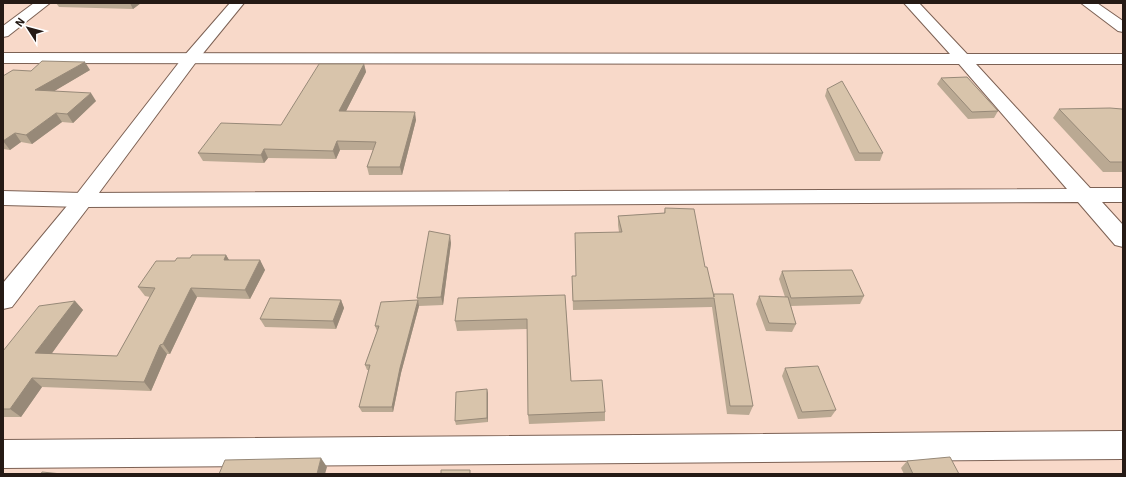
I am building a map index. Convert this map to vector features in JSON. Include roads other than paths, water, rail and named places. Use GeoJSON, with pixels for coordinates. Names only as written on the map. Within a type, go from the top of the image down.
{"type":"FeatureCollection","features":[{"type":"Feature","properties":{"kind":"street"},"geometry":{"type":"LineString","coordinates":[[3,33],[43,3]]}},
{"type":"Feature","properties":{"kind":"street"},"geometry":{"type":"LineString","coordinates":[[3,300],[83,200],[190,59],[237,3]]}},
{"type":"Feature","properties":{"kind":"street"},"geometry":{"type":"LineString","coordinates":[[911,3],[964,60],[1123,239]]}},
{"type":"Feature","properties":{"kind":"street"},"geometry":{"type":"LineString","coordinates":[[1088,3],[1123,28]]}},
{"type":"Feature","properties":{"kind":"street"},"geometry":{"type":"LineString","coordinates":[[3,58],[1123,59]]}},
{"type":"Feature","properties":{"kind":"street"},"geometry":{"type":"LineString","coordinates":[[3,198],[83,200],[1123,195]]}},
{"type":"Feature","properties":{"kind":"street"},"geometry":{"type":"LineString","coordinates":[[3,454],[1123,445]]}}]}
